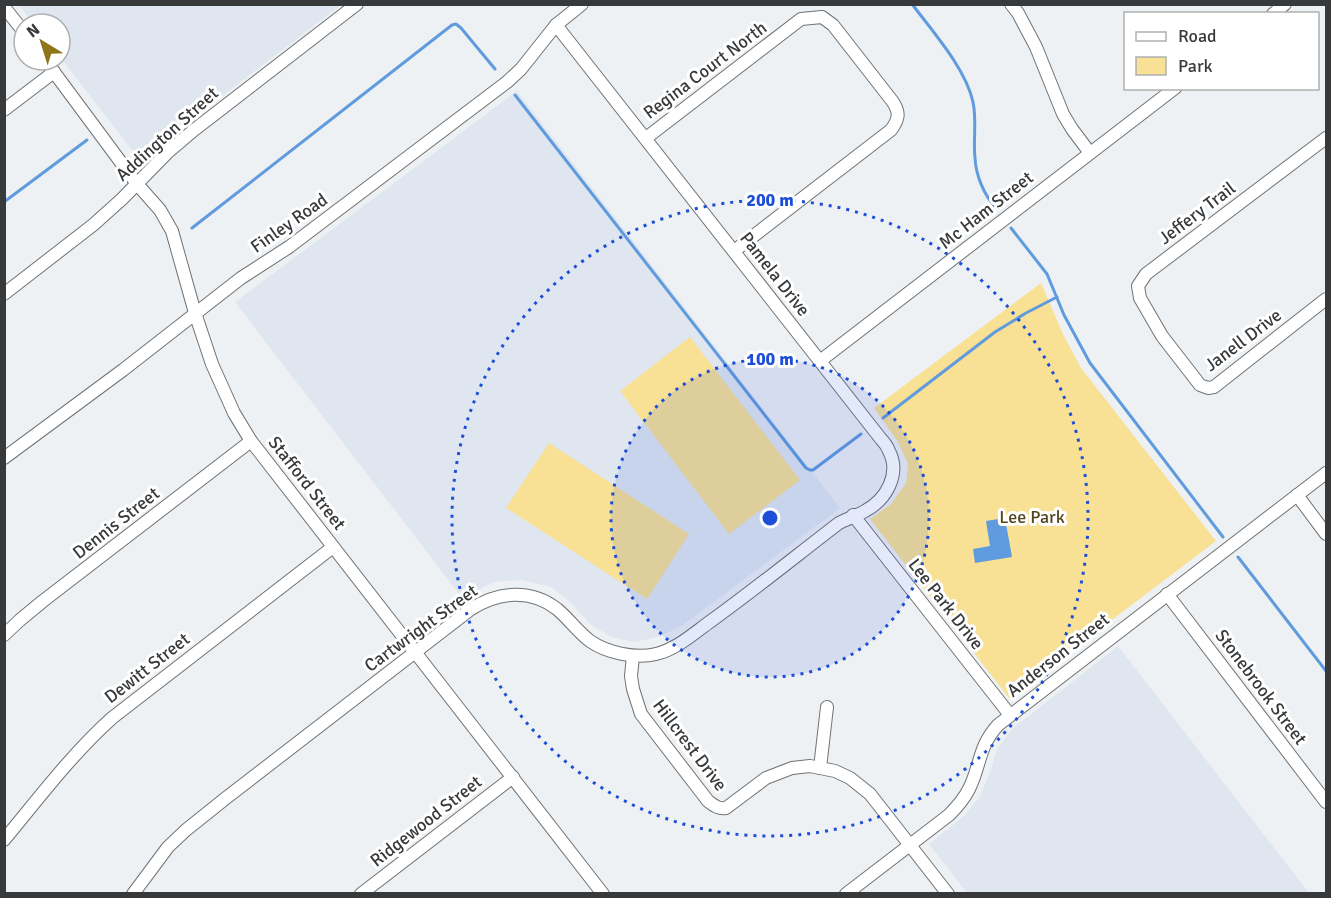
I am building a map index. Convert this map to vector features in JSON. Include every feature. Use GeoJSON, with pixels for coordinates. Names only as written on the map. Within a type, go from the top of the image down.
{"type":"FeatureCollection","features":[{"type":"Feature","properties":{"kind":"street","name":"Addington Street"},"geometry":{"type":"LineString","coordinates":[[4,294],[93,225],[194,130],[357,4]]}},
{"type":"Feature","properties":{"kind":"street","name":"Finley Road"},"geometry":{"type":"LineString","coordinates":[[4,458],[123,370],[241,278],[289,247],[507,82],[521,69],[556,25],[582,4]]}},
{"type":"Feature","properties":{"kind":"street"},"geometry":{"type":"LineString","coordinates":[[1011,4],[1036,46],[1063,114],[1090,153]]}},
{"type":"Feature","properties":{"kind":"street","name":"Regina Court North"},"geometry":{"type":"LineString","coordinates":[[645,138],[801,19],[822,17],[833,26],[898,110],[897,122],[891,130],[735,251]]}},
{"type":"Feature","properties":{"kind":"street","name":"Pamela Drive"},"geometry":{"type":"LineString","coordinates":[[556,25],[889,450],[894,472],[890,485],[882,498],[864,512],[853,515]]}},
{"type":"Feature","properties":{"kind":"street","name":"Stafford Street"},"geometry":{"type":"LineString","coordinates":[[54,72],[137,184],[160,210],[172,231],[212,364],[222,388],[251,441],[601,893]]}},
{"type":"Feature","properties":{"kind":"street"},"geometry":{"type":"LineString","coordinates":[[4,110],[54,72]]}},
{"type":"Feature","properties":{"kind":"street","name":"Mc Ham Street"},"geometry":{"type":"LineString","coordinates":[[820,361],[1172,90]]}},
{"type":"Feature","properties":{"kind":"street","name":"Jeffery Trail"},"geometry":{"type":"LineString","coordinates":[[1162,336],[1140,298],[1138,286],[1146,274],[1326,138]]}},
{"type":"Feature","properties":{"kind":"street","name":"Janell Drive"},"geometry":{"type":"LineString","coordinates":[[1162,336],[1200,385],[1208,388],[1214,387],[1325,303]]}},
{"type":"Feature","properties":{"kind":"street","name":"Dennis Street"},"geometry":{"type":"LineString","coordinates":[[4,635],[43,601],[251,441]]}},
{"type":"Feature","properties":{"kind":"street","name":"Anderson Street"},"geometry":{"type":"LineString","coordinates":[[846,894],[958,806],[970,788],[986,741],[998,724],[1326,473]]}},
{"type":"Feature","properties":{"kind":"street"},"geometry":{"type":"LineString","coordinates":[[1297,495],[1326,534]]}},
{"type":"Feature","properties":{"kind":"street","name":"Cartwright Street"},"geometry":{"type":"LineString","coordinates":[[133,894],[168,847],[186,830],[481,603],[491,598],[519,595],[532,597],[557,609],[591,642],[633,656],[656,654],[680,643],[853,515]]}},
{"type":"Feature","properties":{"kind":"street","name":"Lee Park Drive"},"geometry":{"type":"LineString","coordinates":[[853,515],[1010,715]]}},
{"type":"Feature","properties":{"kind":"street","name":"Dewitt Street"},"geometry":{"type":"LineString","coordinates":[[4,840],[87,740],[333,546]]}},
{"type":"Feature","properties":{"kind":"street","name":"Stonebrook Street"},"geometry":{"type":"LineString","coordinates":[[1167,594],[1326,802]]}},
{"type":"Feature","properties":{"kind":"street","name":"Hillcrest Drive"},"geometry":{"type":"LineString","coordinates":[[633,656],[631,676],[641,714],[715,807],[726,808],[766,778],[792,768],[810,766],[835,771],[850,778],[870,794],[948,894]]}},
{"type":"Feature","properties":{"kind":"street"},"geometry":{"type":"LineString","coordinates":[[820,768],[827,707]]}},
{"type":"Feature","properties":{"kind":"street","name":"Ridgewood Street"},"geometry":{"type":"LineString","coordinates":[[361,894],[513,777]]}},
{"type":"Feature","properties":{"kind":"shaded area"},"geometry":{"type":"Polygon","coordinates":[[[19,5],[341,5],[200,113],[142,163],[72,72],[72,12],[25,12],[19,5]]]}},
{"type":"Feature","properties":{"kind":"shaded area"},"geometry":{"type":"Polygon","coordinates":[[[517,91],[840,508],[683,625],[658,637],[634,642],[611,637],[589,623],[570,602],[551,587],[522,580],[493,582],[463,599],[235,302],[517,91]]]}},
{"type":"Feature","properties":{"kind":"shaded area"},"geometry":{"type":"Polygon","coordinates":[[[1118,646],[1309,893],[967,893],[929,844],[962,818],[979,798],[997,749],[1013,728],[1118,646]]]}},
{"type":"Feature","properties":{"kind":"green space","name":"Lee Park"},"geometry":{"type":"Polygon","coordinates":[[[1041,283],[1063,334],[1081,368],[1216,541],[1009,698],[870,519],[891,504],[906,483],[908,464],[898,442],[874,408],[1041,283]]]}},
{"type":"Feature","properties":{"kind":"green space"},"geometry":{"type":"Polygon","coordinates":[[[690,337],[800,480],[729,534],[620,391],[690,337]]]}},
{"type":"Feature","properties":{"kind":"green space"},"geometry":{"type":"Polygon","coordinates":[[[549,443],[689,534],[647,599],[506,508],[549,443]]]}},
{"type":"Feature","properties":{"kind":"water"},"geometry":{"type":"Polygon","coordinates":[[[1005,518],[1012,557],[975,563],[973,549],[990,546],[986,521],[1005,518]]]}},
{"type":"Feature","properties":{"kind":"waterway"},"geometry":{"type":"LineString","coordinates":[[912,4],[948,51],[969,89],[974,109],[977,172],[984,191],[996,208]]}},
{"type":"Feature","properties":{"kind":"waterway"},"geometry":{"type":"LineString","coordinates":[[192,228],[452,25],[456,24],[461,28],[495,69]]}},
{"type":"Feature","properties":{"kind":"waterway"},"geometry":{"type":"LineString","coordinates":[[515,95],[806,468],[813,470],[861,434]]}},
{"type":"Feature","properties":{"kind":"waterway"},"geometry":{"type":"LineString","coordinates":[[4,202],[87,140]]}},
{"type":"Feature","properties":{"kind":"waterway"},"geometry":{"type":"LineString","coordinates":[[1011,228],[1047,274],[1064,315],[1090,363],[1223,537]]}},
{"type":"Feature","properties":{"kind":"waterway"},"geometry":{"type":"LineString","coordinates":[[883,418],[995,332],[1057,297]]}},
{"type":"Feature","properties":{"kind":"waterway"},"geometry":{"type":"LineString","coordinates":[[1238,557],[1326,671]]}}]}
